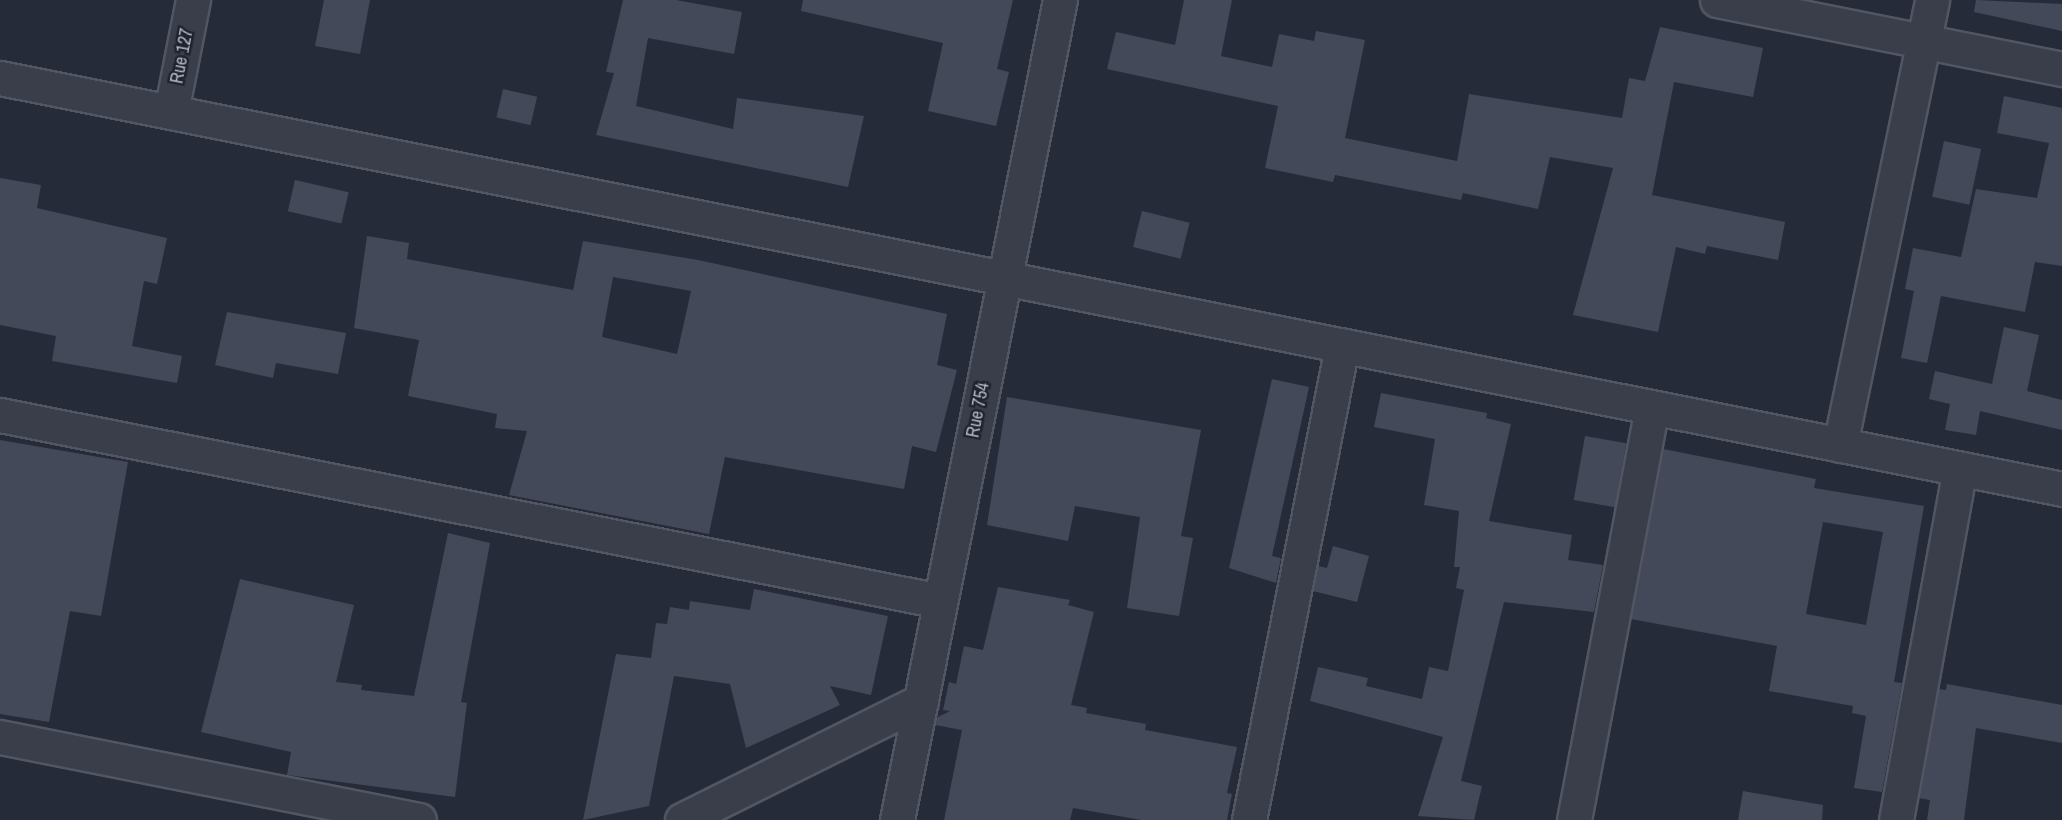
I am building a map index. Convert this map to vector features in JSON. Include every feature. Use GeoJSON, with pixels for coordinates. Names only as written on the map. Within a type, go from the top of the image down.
{"type":"FeatureCollection","features":[{"type":"Feature","properties":{"kind":"street","name":"Rue 127"},"geometry":{"type":"LineString","coordinates":[[171,112],[193,0]]}},
{"type":"Feature","properties":{"kind":"street","name":"Rue 754"},"geometry":{"type":"LineString","coordinates":[[897,820],[1060,0]]}},
{"type":"Feature","properties":{"kind":"street"},"geometry":{"type":"LineString","coordinates":[[1717,0],[2062,69]]}},
{"type":"Feature","properties":{"kind":"street"},"geometry":{"type":"LineString","coordinates":[[1840,445],[1932,0]]}},
{"type":"Feature","properties":{"kind":"street"},"geometry":{"type":"LineString","coordinates":[[0,78],[2062,489]]}},
{"type":"Feature","properties":{"kind":"street"},"geometry":{"type":"LineString","coordinates":[[1249,820],[1342,346]]}},
{"type":"Feature","properties":{"kind":"street"},"geometry":{"type":"LineString","coordinates":[[1574,820],[1652,408]]}},
{"type":"Feature","properties":{"kind":"street"},"geometry":{"type":"LineString","coordinates":[[0,415],[940,601]]}},
{"type":"Feature","properties":{"kind":"street"},"geometry":{"type":"LineString","coordinates":[[1896,820],[1960,469]]}},
{"type":"Feature","properties":{"kind":"street"},"geometry":{"type":"LineString","coordinates":[[682,820],[921,701]]}},
{"type":"Feature","properties":{"kind":"street"},"geometry":{"type":"LineString","coordinates":[[0,737],[419,820]]}},
{"type":"Feature","properties":{"kind":"building"},"geometry":{"type":"Polygon","coordinates":[[[324,0],[370,0],[360,54],[315,46],[324,0]]]}},
{"type":"Feature","properties":{"kind":"building"},"geometry":{"type":"Polygon","coordinates":[[[623,0],[676,0],[742,12],[734,54],[648,38],[636,106],[733,129],[737,98],[864,116],[848,187],[596,135],[614,73],[606,72],[623,0]]]}},
{"type":"Feature","properties":{"kind":"building"},"geometry":{"type":"Polygon","coordinates":[[[803,0],[1013,0],[997,69],[1009,72],[996,126],[928,111],[943,43],[801,11],[803,0]]]}},
{"type":"Feature","properties":{"kind":"building"},"geometry":{"type":"Polygon","coordinates":[[[1184,0],[1232,0],[1221,56],[1272,67],[1279,34],[1314,41],[1316,31],[1365,40],[1345,138],[1457,161],[1469,94],[1622,118],[1629,78],[1645,81],[1660,27],[1763,48],[1753,97],[1674,82],[1652,195],[1785,222],[1778,260],[1707,246],[1705,254],[1676,247],[1658,332],[1573,315],[1613,168],[1550,157],[1538,209],[1463,193],[1461,200],[1335,175],[1333,182],[1265,168],[1278,106],[1107,69],[1116,32],[1175,45],[1184,0]]]}},
{"type":"Feature","properties":{"kind":"building"},"geometry":{"type":"Polygon","coordinates":[[[1976,0],[2062,4],[2062,31],[1974,12],[1976,0]]]}},
{"type":"Feature","properties":{"kind":"building"},"geometry":{"type":"Polygon","coordinates":[[[503,89],[537,97],[531,125],[496,117],[503,89]]]}},
{"type":"Feature","properties":{"kind":"building"},"geometry":{"type":"Polygon","coordinates":[[[2004,96],[2062,108],[2062,266],[2035,262],[2025,312],[1941,296],[1927,363],[1901,358],[1914,291],[1905,289],[1913,248],[1961,257],[1976,189],[2037,198],[2049,143],[1997,133],[2004,96]]]}},
{"type":"Feature","properties":{"kind":"building"},"geometry":{"type":"Polygon","coordinates":[[[1944,141],[1981,149],[1969,205],[1932,197],[1944,141]]]}},
{"type":"Feature","properties":{"kind":"building"},"geometry":{"type":"Polygon","coordinates":[[[0,178],[41,185],[37,208],[167,238],[157,284],[144,281],[132,346],[182,356],[177,383],[52,361],[56,336],[0,325],[0,178]]]}},
{"type":"Feature","properties":{"kind":"building"},"geometry":{"type":"Polygon","coordinates":[[[295,180],[349,192],[341,224],[288,211],[295,180]]]}},
{"type":"Feature","properties":{"kind":"building"},"geometry":{"type":"Polygon","coordinates":[[[1142,211],[1190,223],[1181,259],[1133,247],[1142,211]]]}},
{"type":"Feature","properties":{"kind":"building"},"geometry":{"type":"Polygon","coordinates":[[[367,236],[409,243],[407,259],[573,290],[583,241],[698,260],[947,314],[937,365],[957,370],[936,452],[912,446],[904,489],[725,457],[709,534],[509,495],[527,431],[495,428],[497,414],[408,396],[419,340],[354,328],[367,236]],[[613,277],[602,337],[677,354],[691,291],[613,277]]]}},
{"type":"Feature","properties":{"kind":"building"},"geometry":{"type":"Polygon","coordinates":[[[227,312],[346,333],[338,374],[276,363],[273,378],[215,365],[227,312]]]}},
{"type":"Feature","properties":{"kind":"building"},"geometry":{"type":"Polygon","coordinates":[[[2004,327],[2039,335],[2027,391],[2062,400],[2062,430],[1980,411],[1976,435],[1945,430],[1950,404],[1929,399],[1935,371],[1992,384],[2004,327]]]}},
{"type":"Feature","properties":{"kind":"building"},"geometry":{"type":"Polygon","coordinates":[[[1272,379],[1309,387],[1272,556],[1281,558],[1276,583],[1229,568],[1272,379]]]}},
{"type":"Feature","properties":{"kind":"building"},"geometry":{"type":"Polygon","coordinates":[[[1381,393],[1487,413],[1486,418],[1511,424],[1489,521],[1572,535],[1568,560],[1603,565],[1594,612],[1504,602],[1461,781],[1482,786],[1474,820],[1418,816],[1443,737],[1310,701],[1318,667],[1368,678],[1366,686],[1422,699],[1429,667],[1448,671],[1464,590],[1456,588],[1460,567],[1454,567],[1459,511],[1424,505],[1435,439],[1374,427],[1381,393]]]}},
{"type":"Feature","properties":{"kind":"building"},"geometry":{"type":"Polygon","coordinates":[[[1007,397],[1201,430],[1181,536],[1193,538],[1179,616],[1127,608],[1140,517],[1075,506],[1068,541],[987,525],[1007,397]]]}},
{"type":"Feature","properties":{"kind":"building"},"geometry":{"type":"Polygon","coordinates":[[[1585,436],[1626,443],[1615,507],[1574,500],[1585,436]]]}},
{"type":"Feature","properties":{"kind":"building"},"geometry":{"type":"Polygon","coordinates":[[[0,440],[128,462],[101,616],[70,611],[49,722],[0,714],[0,440]]]}},
{"type":"Feature","properties":{"kind":"building"},"geometry":{"type":"Polygon","coordinates":[[[1663,449],[1816,479],[1814,488],[1924,506],[1894,682],[1902,683],[1882,792],[1854,788],[1866,716],[1852,713],[1853,706],[1769,691],[1777,646],[1631,619],[1663,449]],[[1823,522],[1806,614],[1866,625],[1883,532],[1823,522]]]}},
{"type":"Feature","properties":{"kind":"building"},"geometry":{"type":"Polygon","coordinates":[[[448,533],[490,543],[461,702],[467,703],[455,797],[287,775],[291,752],[201,732],[240,579],[354,605],[336,682],[362,685],[361,690],[414,696],[448,533]]]}},
{"type":"Feature","properties":{"kind":"building"},"geometry":{"type":"Polygon","coordinates":[[[1333,546],[1369,556],[1357,602],[1313,591],[1318,566],[1327,568],[1333,546]]]}},
{"type":"Feature","properties":{"kind":"building"},"geometry":{"type":"Polygon","coordinates":[[[998,587],[1070,600],[1068,605],[1094,612],[1071,705],[1087,708],[1086,713],[1146,724],[1145,730],[1237,747],[1227,793],[1232,794],[1227,820],[1141,820],[1073,808],[1070,820],[944,820],[962,730],[935,725],[936,718],[950,711],[943,710],[949,682],[956,684],[964,646],[983,650],[998,587]]]}},
{"type":"Feature","properties":{"kind":"building"},"geometry":{"type":"Polygon","coordinates":[[[754,589],[888,616],[871,695],[830,686],[840,705],[746,748],[730,684],[674,676],[649,806],[583,820],[616,654],[651,658],[656,623],[667,624],[670,607],[689,610],[690,601],[750,610],[754,589]]]}},
{"type":"Feature","properties":{"kind":"building"},"geometry":{"type":"Polygon","coordinates":[[[1947,684],[2062,705],[2062,743],[1976,728],[1964,820],[1927,820],[1930,800],[1919,798],[1939,689],[1946,690],[1947,684]]]}},
{"type":"Feature","properties":{"kind":"building"},"geometry":{"type":"Polygon","coordinates":[[[1743,791],[1823,805],[1822,820],[1738,820],[1743,791]]]}}]}
